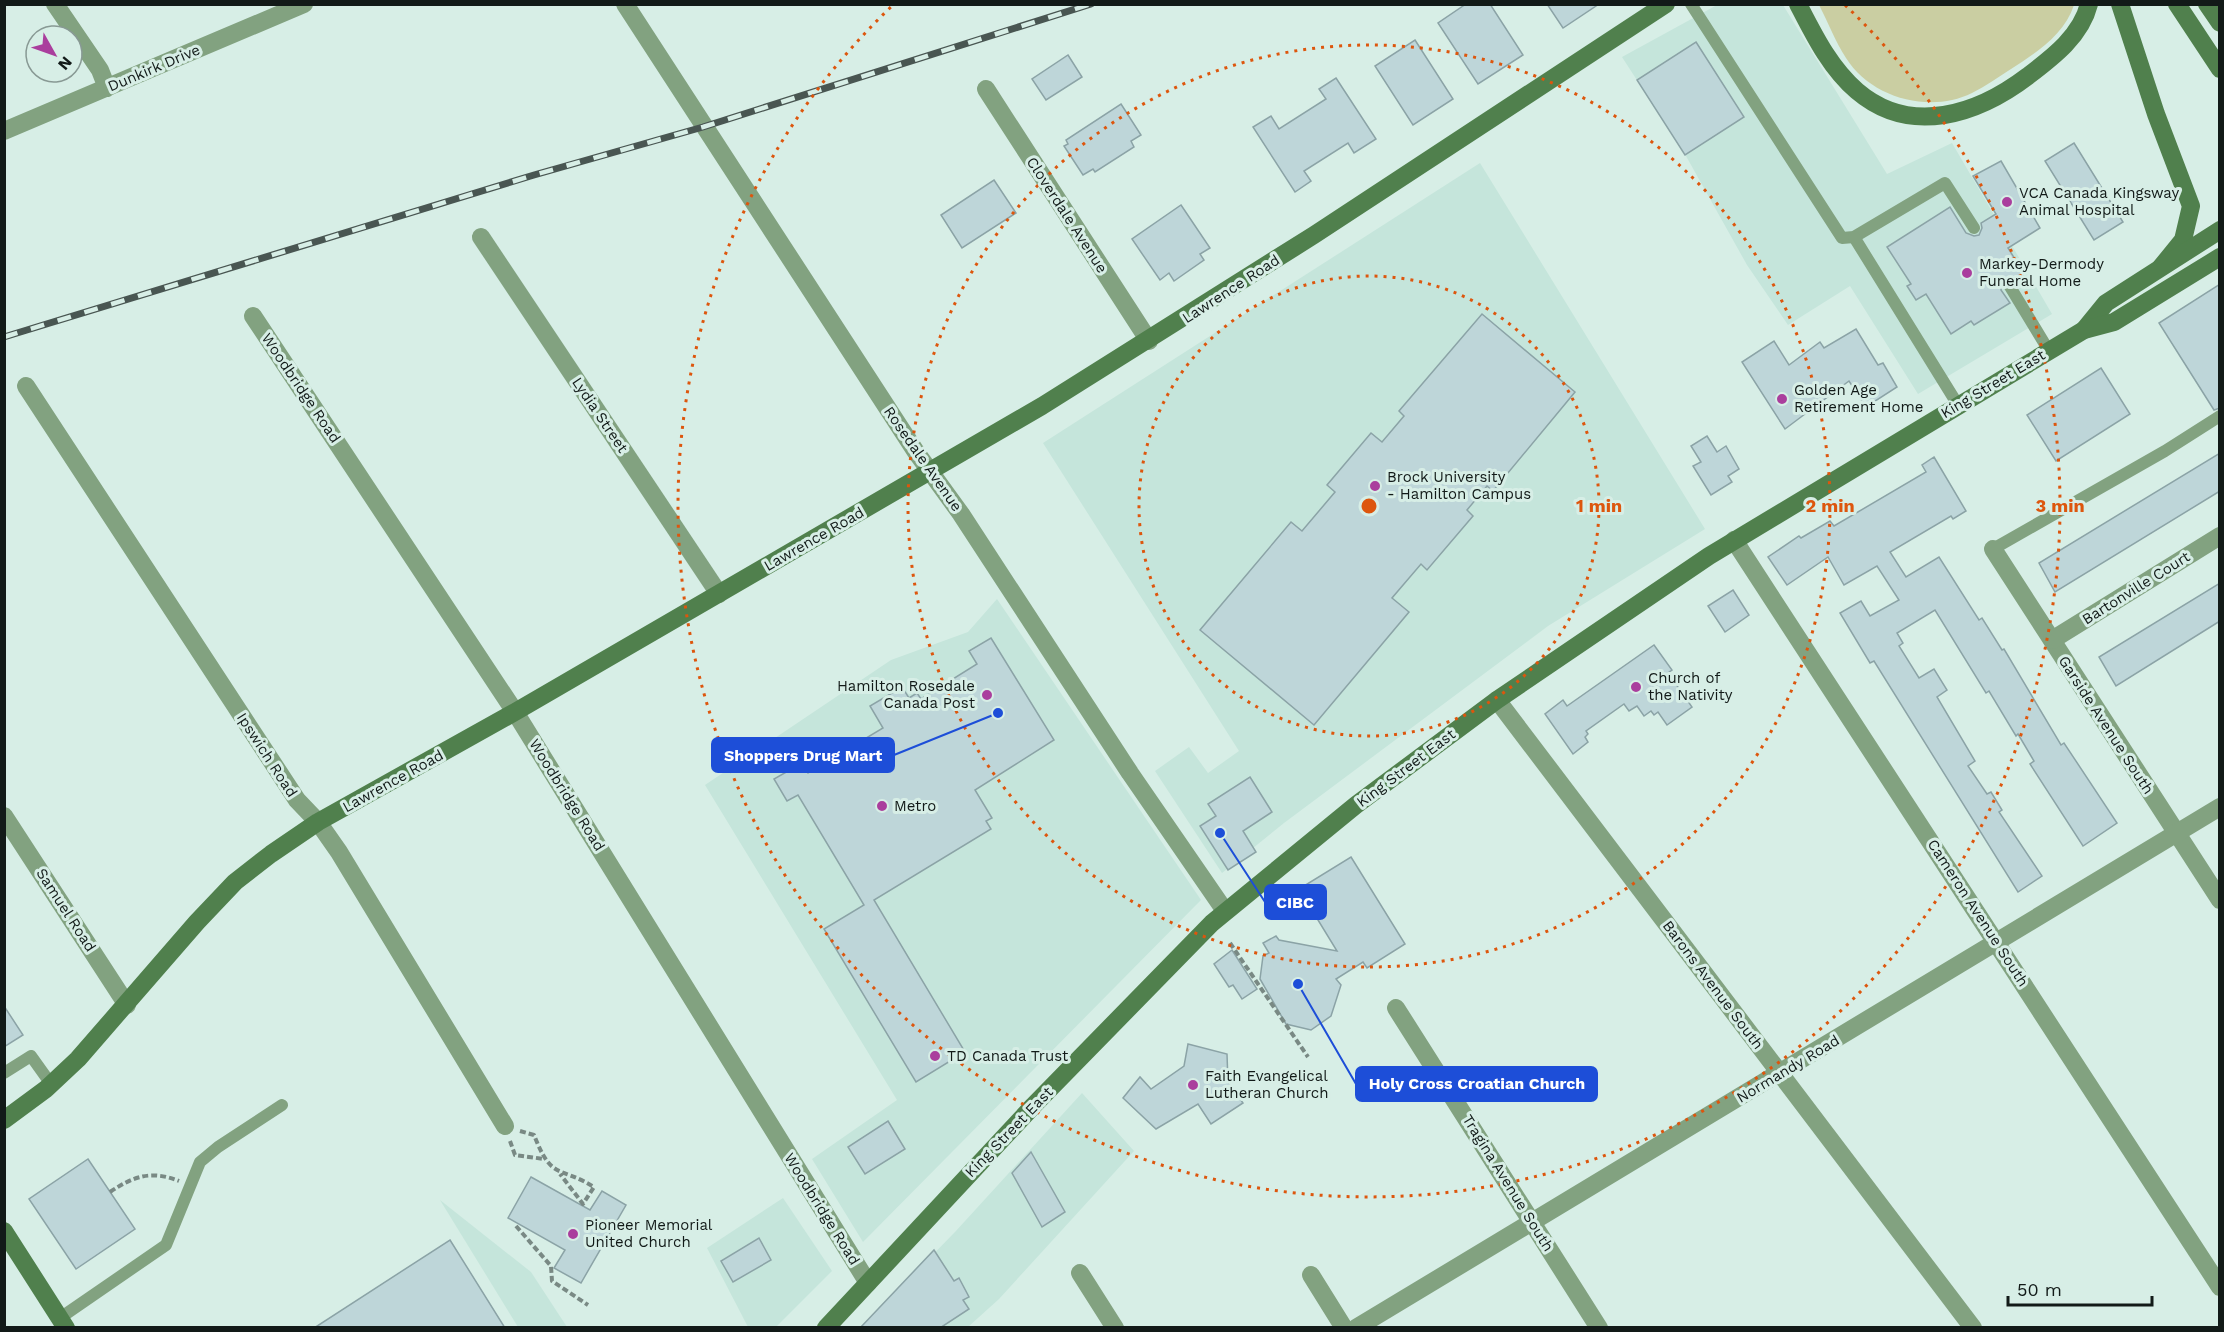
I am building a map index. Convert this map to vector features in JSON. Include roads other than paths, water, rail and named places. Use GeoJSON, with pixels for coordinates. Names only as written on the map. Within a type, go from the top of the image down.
{"type":"FeatureCollection","features":[{"type":"Feature","properties":{"kind":"main road","name":"Lawrence Road"},"geometry":{"type":"LineString","coordinates":[[4,1120],[51,1084],[127,1005],[235,882],[318,822],[719,594],[1149,340],[1666,4]]}},
{"type":"Feature","properties":{"kind":"main road"},"geometry":{"type":"LineString","coordinates":[[1798,4],[1819,44],[1857,91],[1871,101],[1894,110],[1941,118],[1979,106],[2018,84],[2069,41],[2089,4]]}},
{"type":"Feature","properties":{"kind":"main road"},"geometry":{"type":"LineString","coordinates":[[2120,4],[2156,114],[2191,206],[2183,240],[2161,267]]}},
{"type":"Feature","properties":{"kind":"main road"},"geometry":{"type":"LineString","coordinates":[[2177,4],[2220,69]]}},
{"type":"Feature","properties":{"kind":"main road"},"geometry":{"type":"LineString","coordinates":[[2207,4],[2220,23]]}},
{"type":"Feature","properties":{"kind":"main road","name":"King Street East"},"geometry":{"type":"LineString","coordinates":[[2084,330],[2106,303],[2220,230]]}},
{"type":"Feature","properties":{"kind":"main road","name":"King Street East"},"geometry":{"type":"LineString","coordinates":[[833,1325],[868,1283],[1033,1106],[1225,911],[1356,805],[1497,700],[1734,540],[2084,330],[2114,322],[2220,257]]}},
{"type":"Feature","properties":{"kind":"main road"},"geometry":{"type":"LineString","coordinates":[[4,1231],[63,1323]]}},
{"type":"Feature","properties":{"kind":"street"},"geometry":{"type":"LineString","coordinates":[[55,4],[100,70],[107,88]]}},
{"type":"Feature","properties":{"kind":"street","name":"Dunkirk Drive"},"geometry":{"type":"LineString","coordinates":[[4,131],[304,4]]}},
{"type":"Feature","properties":{"kind":"street","name":"Rosedale Avenue"},"geometry":{"type":"LineString","coordinates":[[626,4],[929,472],[961,514],[1136,782],[1225,911]]}},
{"type":"Feature","properties":{"kind":"street","name":"Cloverdale Avenue"},"geometry":{"type":"LineString","coordinates":[[986,89],[1149,340]]}},
{"type":"Feature","properties":{"kind":"street","name":"Lydia Street"},"geometry":{"type":"LineString","coordinates":[[481,237],[719,594]]}},
{"type":"Feature","properties":{"kind":"street","name":"Woodbridge Road"},"geometry":{"type":"LineString","coordinates":[[253,316],[515,712],[868,1283]]}},
{"type":"Feature","properties":{"kind":"street","name":"Ipswich Road"},"geometry":{"type":"LineString","coordinates":[[26,386],[297,800],[318,822],[339,852],[505,1126]]}},
{"type":"Feature","properties":{"kind":"street","name":"Bartonville Court"},"geometry":{"type":"LineString","coordinates":[[2052,640],[2220,536]]}},
{"type":"Feature","properties":{"kind":"street","name":"Cameron Avenue South"},"geometry":{"type":"LineString","coordinates":[[1734,540],[2220,1287]]}},
{"type":"Feature","properties":{"kind":"street","name":"Garside Avenue South"},"geometry":{"type":"LineString","coordinates":[[1993,549],[2220,900]]}},
{"type":"Feature","properties":{"kind":"street","name":"Barons Avenue South"},"geometry":{"type":"LineString","coordinates":[[1497,700],[1973,1328]]}},
{"type":"Feature","properties":{"kind":"street","name":"Normandy Road"},"geometry":{"type":"LineString","coordinates":[[1356,1328],[1998,943],[2220,807]]}},
{"type":"Feature","properties":{"kind":"street","name":"Samuel Road"},"geometry":{"type":"LineString","coordinates":[[4,816],[127,1005]]}},
{"type":"Feature","properties":{"kind":"street","name":"Tragina Avenue South"},"geometry":{"type":"LineString","coordinates":[[1396,1008],[1599,1328]]}},
{"type":"Feature","properties":{"kind":"street"},"geometry":{"type":"LineString","coordinates":[[1080,1273],[1115,1328]]}},
{"type":"Feature","properties":{"kind":"street"},"geometry":{"type":"LineString","coordinates":[[1311,1275],[1344,1328]]}},
{"type":"Feature","properties":{"kind":"lane"},"geometry":{"type":"LineString","coordinates":[[1691,4],[1842,238],[1854,237],[1944,183],[1974,228]]}},
{"type":"Feature","properties":{"kind":"lane"},"geometry":{"type":"LineString","coordinates":[[1854,237],[1958,405]]}},
{"type":"Feature","properties":{"kind":"lane"},"geometry":{"type":"LineString","coordinates":[[2009,285],[2049,351]]}},
{"type":"Feature","properties":{"kind":"lane"},"geometry":{"type":"LineString","coordinates":[[1993,549],[2165,451],[2220,416]]}},
{"type":"Feature","properties":{"kind":"lane"},"geometry":{"type":"LineString","coordinates":[[4,1073],[31,1056],[51,1084]]}},
{"type":"Feature","properties":{"kind":"lane"},"geometry":{"type":"LineString","coordinates":[[63,1323],[166,1245],[200,1162],[218,1147],[282,1105]]}},
{"type":"Feature","properties":{"kind":"railway"},"geometry":{"type":"LineString","coordinates":[[4,337],[534,175],[703,127],[1091,4]]}},
{"type":"Feature","properties":{"kind":"place","name":"VCA Canada Kingsway Animal Hospital"},"geometry":{"type":"Point","coordinates":[2007,202]}},
{"type":"Feature","properties":{"kind":"place","name":"Markey-Dermody Funeral Home"},"geometry":{"type":"Point","coordinates":[1967,273]}},
{"type":"Feature","properties":{"kind":"place","name":"Golden Age Retirement Home"},"geometry":{"type":"Point","coordinates":[1782,399]}},
{"type":"Feature","properties":{"kind":"place","name":"Brock University - Hamilton Campus"},"geometry":{"type":"Point","coordinates":[1375,486]}},
{"type":"Feature","properties":{"kind":"place","name":"Church of the Nativity"},"geometry":{"type":"Point","coordinates":[1636,687]}},
{"type":"Feature","properties":{"kind":"place","name":"Hamilton Rosedale Canada Post"},"geometry":{"type":"Point","coordinates":[987,695]}},
{"type":"Feature","properties":{"kind":"place","name":"Shoppers Drug Mart"},"geometry":{"type":"Point","coordinates":[998,713]}},
{"type":"Feature","properties":{"kind":"place","name":"Metro"},"geometry":{"type":"Point","coordinates":[882,806]}},
{"type":"Feature","properties":{"kind":"place","name":"CIBC"},"geometry":{"type":"Point","coordinates":[1220,833]}},
{"type":"Feature","properties":{"kind":"place","name":"Holy Cross Croatian Church"},"geometry":{"type":"Point","coordinates":[1298,984]}},
{"type":"Feature","properties":{"kind":"place","name":"TD Canada Trust"},"geometry":{"type":"Point","coordinates":[935,1056]}},
{"type":"Feature","properties":{"kind":"place","name":"Faith Evangelical Lutheran Church"},"geometry":{"type":"Point","coordinates":[1193,1085]}},
{"type":"Feature","properties":{"kind":"place","name":"Pioneer Memorial United Church"},"geometry":{"type":"Point","coordinates":[573,1234]}}]}
